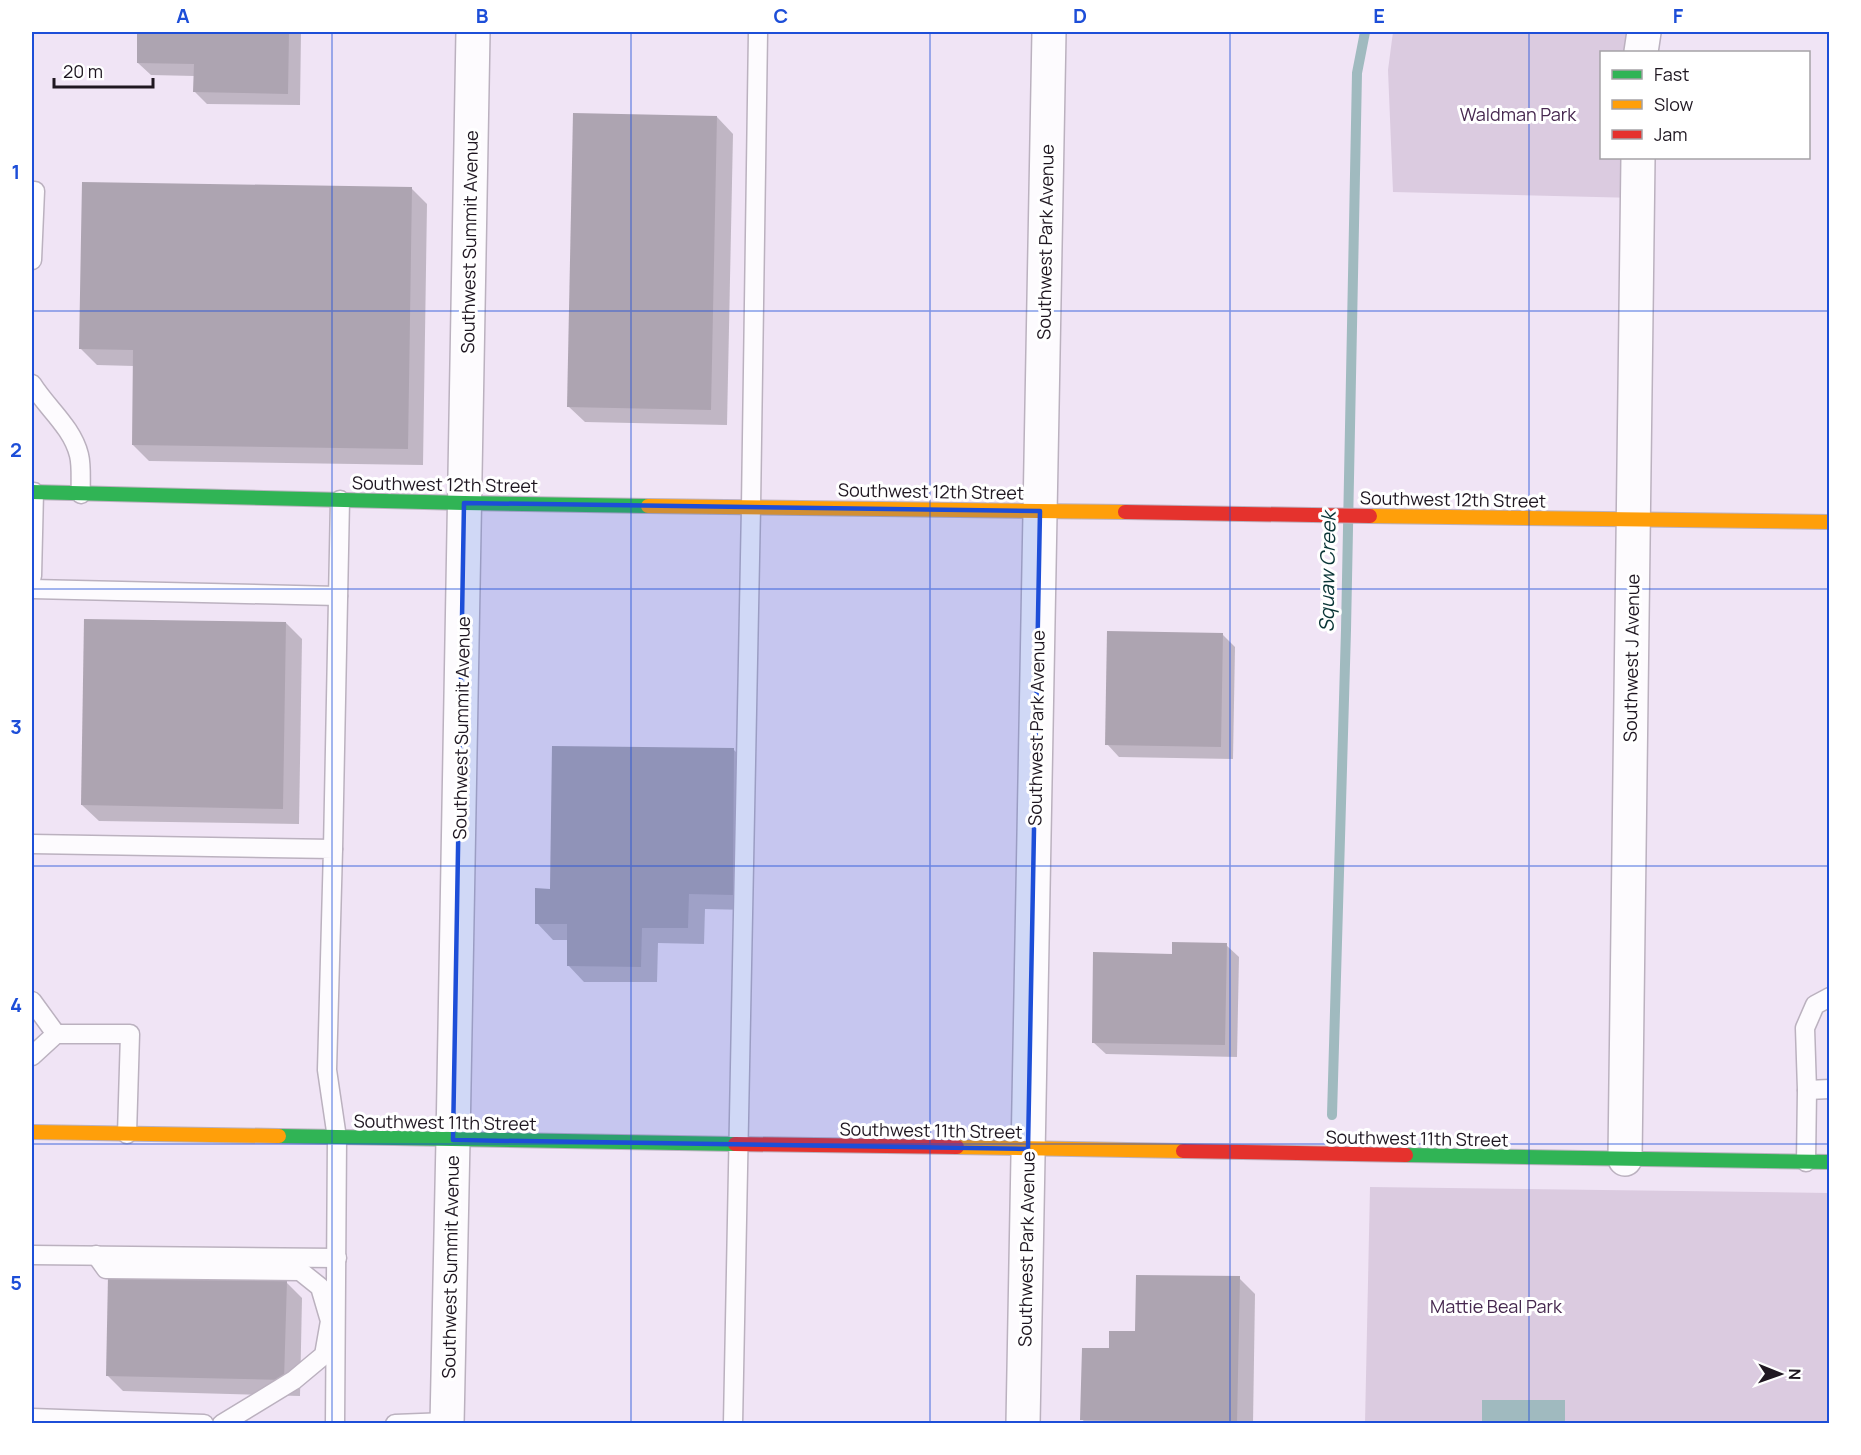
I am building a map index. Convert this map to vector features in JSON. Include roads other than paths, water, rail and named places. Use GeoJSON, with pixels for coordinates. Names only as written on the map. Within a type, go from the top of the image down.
{"type":"FeatureCollection","features":[{"type":"Feature","properties":{"kind":"street","name":"Southwest Summit Avenue"},"geometry":{"type":"LineString","coordinates":[[447,1423],[473,32]]}},
{"type":"Feature","properties":{"kind":"street","name":"Southwest Park Avenue"},"geometry":{"type":"LineString","coordinates":[[1023,1424],[1049,32]]}},
{"type":"Feature","properties":{"kind":"street"},"geometry":{"type":"LineString","coordinates":[[1641,51],[1644,32]]}},
{"type":"Feature","properties":{"kind":"street","name":"Southwest J Avenue"},"geometry":{"type":"LineString","coordinates":[[1625,1159],[1638,159]]}},
{"type":"Feature","properties":{"kind":"street","name":"Southwest 12th Street"},"geometry":{"type":"LineString","coordinates":[[33,492],[465,503],[1830,522]]}},
{"type":"Feature","properties":{"kind":"street","name":"Southwest 11th Street"},"geometry":{"type":"LineString","coordinates":[[32,1132],[1830,1162]]}},
{"type":"Feature","properties":{"kind":"lane"},"geometry":{"type":"LineString","coordinates":[[733,1424],[759,32]]}},
{"type":"Feature","properties":{"kind":"lane"},"geometry":{"type":"LineString","coordinates":[[32,191],[35,191],[32,261]]}},
{"type":"Feature","properties":{"kind":"lane"},"geometry":{"type":"LineString","coordinates":[[32,384],[42,400],[68,430],[79,456],[81,494]]}},
{"type":"Feature","properties":{"kind":"lane"},"geometry":{"type":"LineString","coordinates":[[32,576],[33,492]]}},
{"type":"Feature","properties":{"kind":"lane"},"geometry":{"type":"LineString","coordinates":[[336,1424],[337,1138],[327,1070],[340,500]]}},
{"type":"Feature","properties":{"kind":"lane"},"geometry":{"type":"LineString","coordinates":[[32,590],[338,596]]}},
{"type":"Feature","properties":{"kind":"lane"},"geometry":{"type":"LineString","coordinates":[[32,844],[333,849]]}},
{"type":"Feature","properties":{"kind":"lane"},"geometry":{"type":"LineString","coordinates":[[1806,1162],[1805,1028],[1815,1005],[1830,997]]}},
{"type":"Feature","properties":{"kind":"lane"},"geometry":{"type":"LineString","coordinates":[[32,1001],[56,1034]]}},
{"type":"Feature","properties":{"kind":"lane"},"geometry":{"type":"LineString","coordinates":[[33,1051],[56,1034],[130,1034],[127,1134]]}},
{"type":"Feature","properties":{"kind":"lane"},"geometry":{"type":"LineString","coordinates":[[1807,1090],[1830,1089]]}},
{"type":"Feature","properties":{"kind":"lane"},"geometry":{"type":"LineString","coordinates":[[32,1255],[337,1258]]}},
{"type":"Feature","properties":{"kind":"lane"},"geometry":{"type":"LineString","coordinates":[[96,1255],[106,1269],[300,1271],[320,1287],[330,1321],[324,1355],[294,1380],[222,1424]]}},
{"type":"Feature","properties":{"kind":"lane"},"geometry":{"type":"LineString","coordinates":[[32,1418],[204,1424]]}},
{"type":"Feature","properties":{"kind":"lane"},"geometry":{"type":"LineString","coordinates":[[395,1424],[447,1423]]}},
{"type":"Feature","properties":{"kind":"waterway","name":"Squaw Creek"},"geometry":{"type":"LineString","coordinates":[[1332,1115],[1346,630],[1357,73],[1365,32]]}},
{"type":"Feature","properties":{"kind":"park label","name":"Waldman Park"},"geometry":{"type":"Point","coordinates":[1518,114]}},
{"type":"Feature","properties":{"kind":"park label","name":"Mattie Beal Park"},"geometry":{"type":"Point","coordinates":[1496,1306]}}]}
